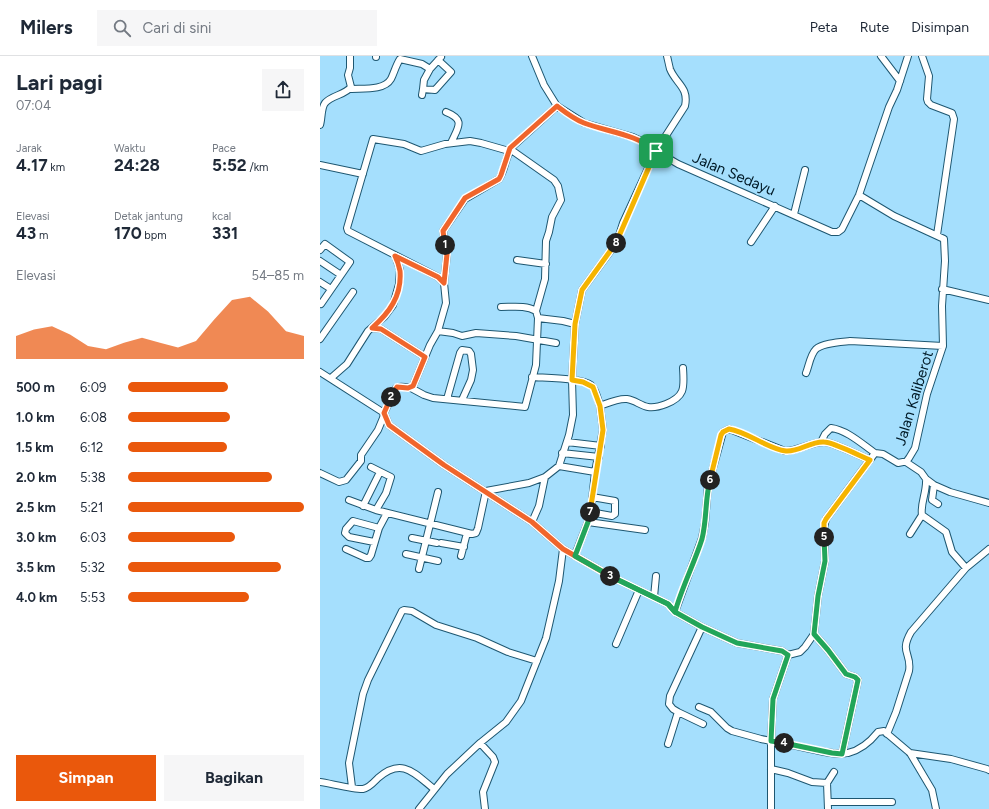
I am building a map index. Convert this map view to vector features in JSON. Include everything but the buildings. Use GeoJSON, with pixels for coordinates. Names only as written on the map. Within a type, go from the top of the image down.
{"type":"FeatureCollection","features":[{"type":"Feature","properties":{"kind":"street"},"geometry":{"type":"LineString","coordinates":[[350,56],[350,68],[348,75],[351,85],[350,89]]}},
{"type":"Feature","properties":{"kind":"street"},"geometry":{"type":"LineString","coordinates":[[411,388],[415,383],[430,345],[438,331],[446,302],[444,283],[447,254],[443,231],[465,198],[499,179],[510,150],[557,106],[544,85],[532,56]]}},
{"type":"Feature","properties":{"kind":"street"},"geometry":{"type":"LineString","coordinates":[[486,491],[529,483],[545,476],[559,466],[567,442],[573,415],[572,380],[575,324],[582,290],[617,242],[656,151],[684,106],[686,98],[684,90],[670,69],[667,56]]}},
{"type":"Feature","properties":{"kind":"street"},"geometry":{"type":"LineString","coordinates":[[880,56],[900,81]]}},
{"type":"Feature","properties":{"kind":"street","name":"Jalan Sedayu"},"geometry":{"type":"LineString","coordinates":[[557,106],[579,121],[633,137],[648,144],[656,151],[678,164],[832,232],[838,232],[842,229],[859,195],[908,56]]}},
{"type":"Feature","properties":{"kind":"street"},"geometry":{"type":"LineString","coordinates":[[859,195],[894,216],[937,236],[954,119],[952,113],[928,102],[929,76],[922,56]]}},
{"type":"Feature","properties":{"kind":"street"},"geometry":{"type":"LineString","coordinates":[[320,125],[323,108],[329,99],[350,89],[375,88],[386,85],[400,59],[422,64],[430,69]]}},
{"type":"Feature","properties":{"kind":"street"},"geometry":{"type":"LineString","coordinates":[[439,59],[451,72],[435,90],[422,92],[424,80],[430,69],[439,59]]}},
{"type":"Feature","properties":{"kind":"street"},"geometry":{"type":"LineString","coordinates":[[424,80],[435,90]]}},
{"type":"Feature","properties":{"kind":"street"},"geometry":{"type":"LineString","coordinates":[[446,112],[455,116],[459,121],[451,143]]}},
{"type":"Feature","properties":{"kind":"street"},"geometry":{"type":"LineString","coordinates":[[320,473],[339,482],[346,480],[361,461],[361,455],[378,430],[396,388],[400,386],[411,388],[428,397],[525,406],[536,364],[538,350],[538,318],[536,311],[546,279],[546,241],[552,217],[561,200],[558,186],[551,177],[510,150],[470,141],[451,143],[421,151],[404,144],[373,139],[347,228],[348,230],[395,256],[438,277],[444,283]]}},
{"type":"Feature","properties":{"kind":"street"},"geometry":{"type":"LineString","coordinates":[[320,166],[363,174]]}},
{"type":"Feature","properties":{"kind":"street"},"geometry":{"type":"LineString","coordinates":[[794,214],[805,170]]}},
{"type":"Feature","properties":{"kind":"street"},"geometry":{"type":"LineString","coordinates":[[751,242],[774,206]]}},
{"type":"Feature","properties":{"kind":"street","name":"Jalan Kaliberot"},"geometry":{"type":"LineString","coordinates":[[814,634],[818,596],[825,561],[824,523],[826,519],[875,453],[883,454],[898,462],[906,462],[915,448],[927,394],[943,346],[942,289],[945,245],[944,239],[937,236]]}},
{"type":"Feature","properties":{"kind":"street"},"geometry":{"type":"LineString","coordinates":[[320,250],[325,244],[350,262],[320,304]]}},
{"type":"Feature","properties":{"kind":"street"},"geometry":{"type":"LineString","coordinates":[[331,378],[347,364],[368,331],[384,317],[393,305],[400,270],[395,256]]}},
{"type":"Feature","properties":{"kind":"street"},"geometry":{"type":"LineString","coordinates":[[517,260],[546,264]]}},
{"type":"Feature","properties":{"kind":"street"},"geometry":{"type":"LineString","coordinates":[[320,261],[341,275]]}},
{"type":"Feature","properties":{"kind":"street"},"geometry":{"type":"LineString","coordinates":[[320,282],[331,289]]}},
{"type":"Feature","properties":{"kind":"street"},"geometry":{"type":"LineString","coordinates":[[942,289],[989,300]]}},
{"type":"Feature","properties":{"kind":"street"},"geometry":{"type":"LineString","coordinates":[[320,339],[353,292]]}},
{"type":"Feature","properties":{"kind":"street"},"geometry":{"type":"LineString","coordinates":[[501,307],[523,307],[536,311]]}},
{"type":"Feature","properties":{"kind":"street"},"geometry":{"type":"LineString","coordinates":[[538,318],[575,324]]}},
{"type":"Feature","properties":{"kind":"street"},"geometry":{"type":"LineString","coordinates":[[372,328],[381,329],[425,357]]}},
{"type":"Feature","properties":{"kind":"street"},"geometry":{"type":"LineString","coordinates":[[438,331],[462,336],[476,333],[516,336],[556,343]]}},
{"type":"Feature","properties":{"kind":"street"},"geometry":{"type":"LineString","coordinates":[[806,373],[813,353],[816,349],[820,346],[834,343],[850,341],[943,346]]}},
{"type":"Feature","properties":{"kind":"street"},"geometry":{"type":"LineString","coordinates":[[447,399],[462,350],[469,351],[471,354],[473,370],[471,380],[462,400]]}},
{"type":"Feature","properties":{"kind":"street"},"geometry":{"type":"LineString","coordinates":[[600,406],[627,399],[653,407],[676,400],[684,387],[683,368]]}},
{"type":"Feature","properties":{"kind":"street"},"geometry":{"type":"LineString","coordinates":[[320,372],[384,413],[389,425],[444,465],[532,522],[563,549],[612,577],[668,604],[675,612],[702,627],[737,643],[782,651],[788,655],[800,652],[814,634],[846,674],[855,677],[858,680],[842,754]]}},
{"type":"Feature","properties":{"kind":"street"},"geometry":{"type":"LineString","coordinates":[[532,377],[572,380],[591,385],[600,406],[603,429],[601,446],[595,472],[588,522],[575,556]]}},
{"type":"Feature","properties":{"kind":"street"},"geometry":{"type":"LineString","coordinates":[[822,442],[831,428],[837,429],[850,435],[875,453]]}},
{"type":"Feature","properties":{"kind":"street"},"geometry":{"type":"LineString","coordinates":[[675,612],[702,538],[705,523],[708,486],[721,435],[726,430],[732,430],[785,451],[798,450],[811,444],[825,442],[870,460]]}},
{"type":"Feature","properties":{"kind":"street"},"geometry":{"type":"LineString","coordinates":[[567,442],[601,446]]}},
{"type":"Feature","properties":{"kind":"street"},"geometry":{"type":"LineString","coordinates":[[562,454],[599,457]]}},
{"type":"Feature","properties":{"kind":"street"},"geometry":{"type":"LineString","coordinates":[[906,462],[921,472],[926,479],[934,485],[950,492],[989,503]]}},
{"type":"Feature","properties":{"kind":"street"},"geometry":{"type":"LineString","coordinates":[[559,466],[595,472]]}},
{"type":"Feature","properties":{"kind":"street"},"geometry":{"type":"LineString","coordinates":[[371,467],[391,477],[386,493],[376,510]]}},
{"type":"Feature","properties":{"kind":"street"},"geometry":{"type":"LineString","coordinates":[[363,506],[380,472]]}},
{"type":"Feature","properties":{"kind":"street"},"geometry":{"type":"LineString","coordinates":[[532,522],[539,506],[545,476]]}},
{"type":"Feature","properties":{"kind":"street"},"geometry":{"type":"LineString","coordinates":[[910,534],[922,516],[922,507],[927,487],[926,479]]}},
{"type":"Feature","properties":{"kind":"street"},"geometry":{"type":"LineString","coordinates":[[934,485],[932,500],[938,504]]}},
{"type":"Feature","properties":{"kind":"street"},"geometry":{"type":"LineString","coordinates":[[349,500],[387,513],[474,534],[477,531],[486,491]]}},
{"type":"Feature","properties":{"kind":"street"},"geometry":{"type":"LineString","coordinates":[[419,569],[438,492]]}},
{"type":"Feature","properties":{"kind":"street"},"geometry":{"type":"LineString","coordinates":[[590,512],[612,516],[615,514],[615,501],[592,497]]}},
{"type":"Feature","properties":{"kind":"street"},"geometry":{"type":"LineString","coordinates":[[346,549],[367,558],[371,554],[379,528],[387,513]]}},
{"type":"Feature","properties":{"kind":"street"},"geometry":{"type":"LineString","coordinates":[[922,516],[946,532],[952,552],[966,568]]}},
{"type":"Feature","properties":{"kind":"street"},"geometry":{"type":"LineString","coordinates":[[374,542],[349,537],[346,535],[345,531],[352,521],[379,528]]}},
{"type":"Feature","properties":{"kind":"street"},"geometry":{"type":"LineString","coordinates":[[588,522],[645,530]]}},
{"type":"Feature","properties":{"kind":"street"},"geometry":{"type":"LineString","coordinates":[[461,556],[467,533]]}},
{"type":"Feature","properties":{"kind":"street"},"geometry":{"type":"LineString","coordinates":[[412,538],[464,547]]}},
{"type":"Feature","properties":{"kind":"street"},"geometry":{"type":"LineString","coordinates":[[419,809],[434,789],[455,766],[506,722],[514,713],[521,701],[546,638],[559,581],[563,549]]}},
{"type":"Feature","properties":{"kind":"street"},"geometry":{"type":"LineString","coordinates":[[887,734],[896,712],[910,667],[905,648],[907,639],[911,632],[966,568],[989,549]]}},
{"type":"Feature","properties":{"kind":"street"},"geometry":{"type":"LineString","coordinates":[[406,554],[438,561]]}},
{"type":"Feature","properties":{"kind":"street"},"geometry":{"type":"LineString","coordinates":[[654,597],[656,576]]}},
{"type":"Feature","properties":{"kind":"street"},"geometry":{"type":"LineString","coordinates":[[616,644],[639,590]]}},
{"type":"Feature","properties":{"kind":"street"},"geometry":{"type":"LineString","coordinates":[[352,787],[349,763],[363,694],[368,680],[404,610],[412,611],[436,625],[478,638],[508,652],[537,661]]}},
{"type":"Feature","properties":{"kind":"street"},"geometry":{"type":"LineString","coordinates":[[702,627],[670,696],[669,704],[678,712],[703,724]]}},
{"type":"Feature","properties":{"kind":"street"},"geometry":{"type":"LineString","coordinates":[[771,809],[771,741],[773,699],[788,655]]}},
{"type":"Feature","properties":{"kind":"street"},"geometry":{"type":"LineString","coordinates":[[699,707],[710,712],[732,731],[761,739],[832,753],[846,754],[861,748],[881,731],[887,734],[910,753],[932,790],[936,809]]}},
{"type":"Feature","properties":{"kind":"street"},"geometry":{"type":"LineString","coordinates":[[668,744],[678,712]]}},
{"type":"Feature","properties":{"kind":"street"},"geometry":{"type":"LineString","coordinates":[[480,743],[493,757],[495,762],[483,792],[485,809]]}},
{"type":"Feature","properties":{"kind":"street"},"geometry":{"type":"LineString","coordinates":[[910,753],[950,759],[989,770]]}},
{"type":"Feature","properties":{"kind":"street"},"geometry":{"type":"LineString","coordinates":[[320,782],[363,789],[385,772],[398,767],[412,771],[434,789]]}},
{"type":"Feature","properties":{"kind":"street"},"geometry":{"type":"LineString","coordinates":[[771,770],[788,773],[812,782],[827,783]]}},
{"type":"Feature","properties":{"kind":"street"},"geometry":{"type":"LineString","coordinates":[[834,772],[827,783],[828,806],[892,802]]}},
{"type":"Feature","properties":{"kind":"route"},"geometry":{"type":"LineString","coordinates":[[656,151],[617,242],[582,290],[578,306],[575,324],[572,380],[583,382],[593,387],[600,406],[603,430],[595,472],[591,510],[588,522],[575,556],[612,577],[668,604],[675,612],[678,600],[702,538],[705,523],[708,486],[723,432],[729,429],[785,451],[798,450],[811,444],[825,442],[870,460],[824,523],[824,571],[819,586],[815,612],[814,634],[846,674],[857,678],[858,680],[842,754],[771,741],[773,699],[788,655],[782,651],[737,643],[702,627],[675,612],[668,604],[654,597],[612,577],[563,549],[536,524],[444,465],[389,425],[384,413],[397,387],[400,386],[411,388],[413,386],[425,357],[381,329],[372,328],[384,317],[393,305],[396,296],[400,270],[395,256],[438,277],[444,283],[447,254],[443,231],[465,198],[499,179],[510,148],[557,106],[579,121],[618,134],[633,137],[648,144],[656,151]]}}]}
